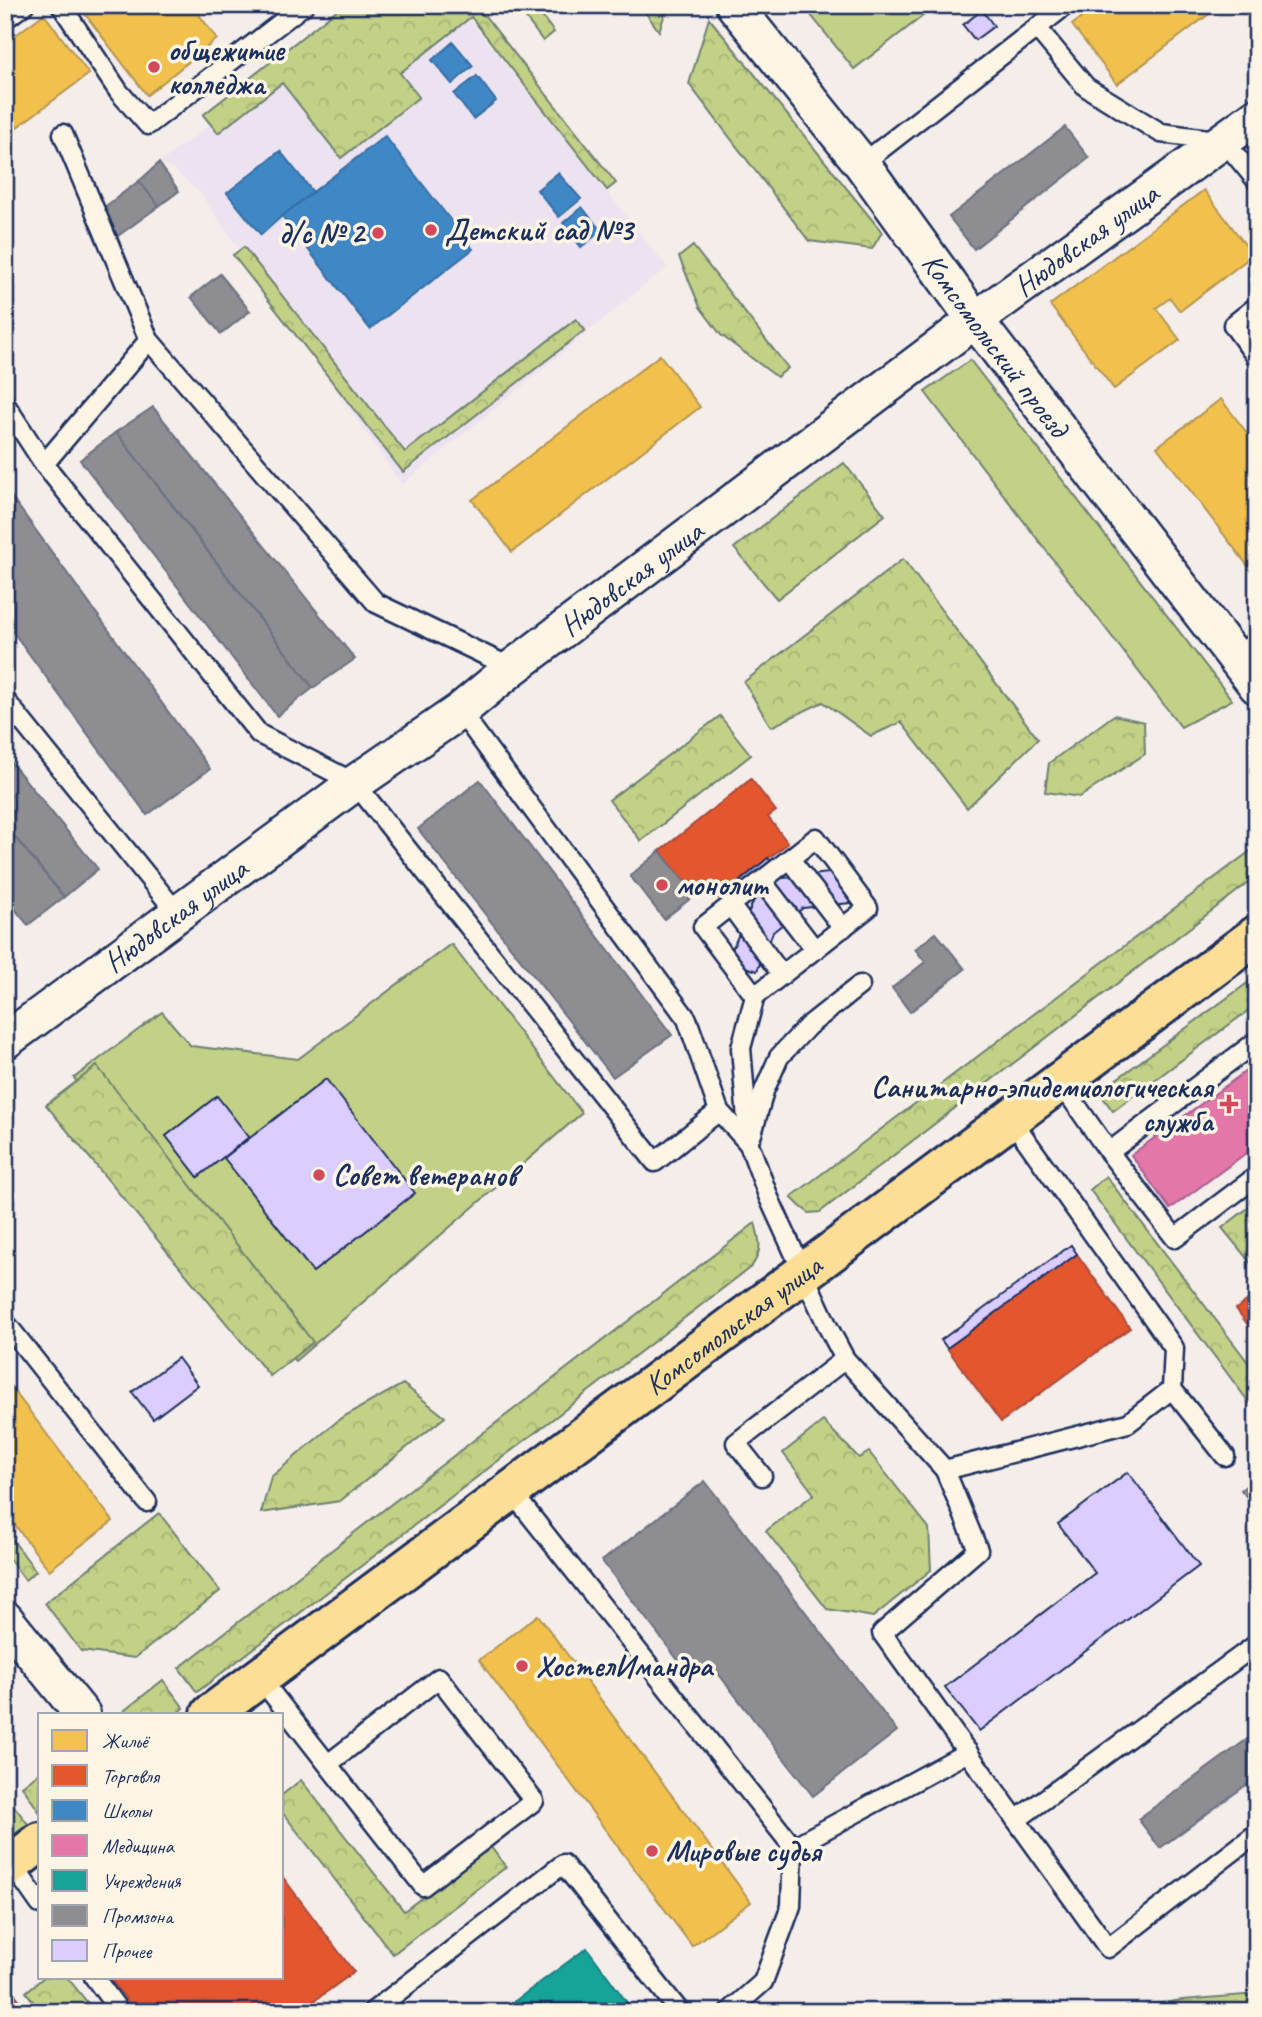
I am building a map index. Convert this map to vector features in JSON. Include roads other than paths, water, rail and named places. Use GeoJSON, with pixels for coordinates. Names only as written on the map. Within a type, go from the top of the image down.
{"type":"FeatureCollection","features":[{"type":"Feature","properties":{"kind":"main road","name":"Комсомольская улица"},"geometry":{"type":"LineString","coordinates":[[212,1713],[1257,935]]}},
{"type":"Feature","properties":{"kind":"street","name":"Комсомольский проезд"},"geometry":{"type":"LineString","coordinates":[[734,5],[862,164],[975,320],[1246,649],[1257,686]]}},
{"type":"Feature","properties":{"kind":"street","name":"Нюдовская улица"},"geometry":{"type":"LineString","coordinates":[[5,1041],[355,783],[460,711],[512,668],[975,320],[1257,116]]}},
{"type":"Feature","properties":{"kind":"street"},"geometry":{"type":"LineString","coordinates":[[5,1619],[81,1713]]}},
{"type":"Feature","properties":{"kind":"lane"},"geometry":{"type":"LineString","coordinates":[[5,19],[24,5]]}},
{"type":"Feature","properties":{"kind":"lane"},"geometry":{"type":"LineString","coordinates":[[61,5],[119,92],[148,125],[304,5]]}},
{"type":"Feature","properties":{"kind":"lane"},"geometry":{"type":"LineString","coordinates":[[862,164],[1066,5]]}},
{"type":"Feature","properties":{"kind":"lane"},"geometry":{"type":"LineString","coordinates":[[1037,28],[1086,87],[1161,133],[1224,141],[1257,181]]}},
{"type":"Feature","properties":{"kind":"lane"},"geometry":{"type":"LineString","coordinates":[[63,134],[149,340],[376,603],[512,668]]}},
{"type":"Feature","properties":{"kind":"lane"},"geometry":{"type":"LineString","coordinates":[[1257,306],[1233,325],[1257,358]]}},
{"type":"Feature","properties":{"kind":"lane"},"geometry":{"type":"LineString","coordinates":[[44,464],[149,340]]}},
{"type":"Feature","properties":{"kind":"lane"},"geometry":{"type":"LineString","coordinates":[[5,404],[44,464],[259,734],[355,783],[655,1162],[719,1111]]}},
{"type":"Feature","properties":{"kind":"lane"},"geometry":{"type":"LineString","coordinates":[[5,700],[177,913]]}},
{"type":"Feature","properties":{"kind":"lane"},"geometry":{"type":"LineString","coordinates":[[460,711],[687,1019],[719,1111],[749,1144]]}},
{"type":"Feature","properties":{"kind":"lane"},"geometry":{"type":"LineString","coordinates":[[755,996],[703,927],[816,838],[868,908],[755,996],[741,1048],[749,1144],[769,1198],[845,1359],[945,1470],[978,1550],[882,1633],[1108,1948],[1257,1833]]}},
{"type":"Feature","properties":{"kind":"lane"},"geometry":{"type":"LineString","coordinates":[[790,859],[843,928]]}},
{"type":"Feature","properties":{"kind":"lane"},"geometry":{"type":"LineString","coordinates":[[762,881],[815,950]]}},
{"type":"Feature","properties":{"kind":"lane"},"geometry":{"type":"LineString","coordinates":[[730,905],[782,975]]}},
{"type":"Feature","properties":{"kind":"lane"},"geometry":{"type":"LineString","coordinates":[[749,1144],[764,1091],[779,1056],[808,1026],[860,985]]}},
{"type":"Feature","properties":{"kind":"lane"},"geometry":{"type":"LineString","coordinates":[[1109,1152],[1257,1041]]}},
{"type":"Feature","properties":{"kind":"lane"},"geometry":{"type":"LineString","coordinates":[[1060,1082],[1175,1238],[1257,1176]]}},
{"type":"Feature","properties":{"kind":"lane"},"geometry":{"type":"LineString","coordinates":[[1010,1119],[1174,1348],[1172,1389],[1224,1456]]}},
{"type":"Feature","properties":{"kind":"lane"},"geometry":{"type":"LineString","coordinates":[[5,1322],[147,1502]]}},
{"type":"Feature","properties":{"kind":"lane"},"geometry":{"type":"LineString","coordinates":[[762,1476],[736,1443],[845,1359]]}},
{"type":"Feature","properties":{"kind":"lane"},"geometry":{"type":"LineString","coordinates":[[945,1470],[1128,1423],[1172,1389]]}},
{"type":"Feature","properties":{"kind":"lane"},"geometry":{"type":"LineString","coordinates":[[511,1491],[793,1847],[791,1906],[763,1982],[729,2012]]}},
{"type":"Feature","properties":{"kind":"lane"},"geometry":{"type":"LineString","coordinates":[[1016,1820],[1257,1644]]}},
{"type":"Feature","properties":{"kind":"lane"},"geometry":{"type":"LineString","coordinates":[[260,1678],[423,1886],[534,1801],[439,1678],[328,1764]]}},
{"type":"Feature","properties":{"kind":"lane"},"geometry":{"type":"LineString","coordinates":[[793,1847],[968,1752]]}},
{"type":"Feature","properties":{"kind":"lane"},"geometry":{"type":"LineString","coordinates":[[19,1858],[38,1900]]}},
{"type":"Feature","properties":{"kind":"lane"},"geometry":{"type":"LineString","coordinates":[[372,2012],[563,1864],[680,2012]]}},
{"type":"Feature","properties":{"kind":"lane"},"geometry":{"type":"LineString","coordinates":[[95,1979],[120,2012]]}},
{"type":"Feature","properties":{"kind":"place","name":"общежитие колледжа"},"geometry":{"type":"Point","coordinates":[154,67]}},
{"type":"Feature","properties":{"kind":"place","name":"Детский сад №3"},"geometry":{"type":"Point","coordinates":[431,230]}},
{"type":"Feature","properties":{"kind":"place","name":"д/с № 2"},"geometry":{"type":"Point","coordinates":[378,233]}},
{"type":"Feature","properties":{"kind":"place","name":"монолит"},"geometry":{"type":"Point","coordinates":[662,885]}},
{"type":"Feature","properties":{"kind":"place","name":"Санитарно-эпидемиологическая служба"},"geometry":{"type":"Point","coordinates":[1229,1104]}},
{"type":"Feature","properties":{"kind":"place","name":"Совет ветеранов"},"geometry":{"type":"Point","coordinates":[319,1175]}},
{"type":"Feature","properties":{"kind":"place","name":"ХостелИмандра"},"geometry":{"type":"Point","coordinates":[522,1666]}},
{"type":"Feature","properties":{"kind":"place","name":"Мировые судья"},"geometry":{"type":"Point","coordinates":[652,1851]}}]}
